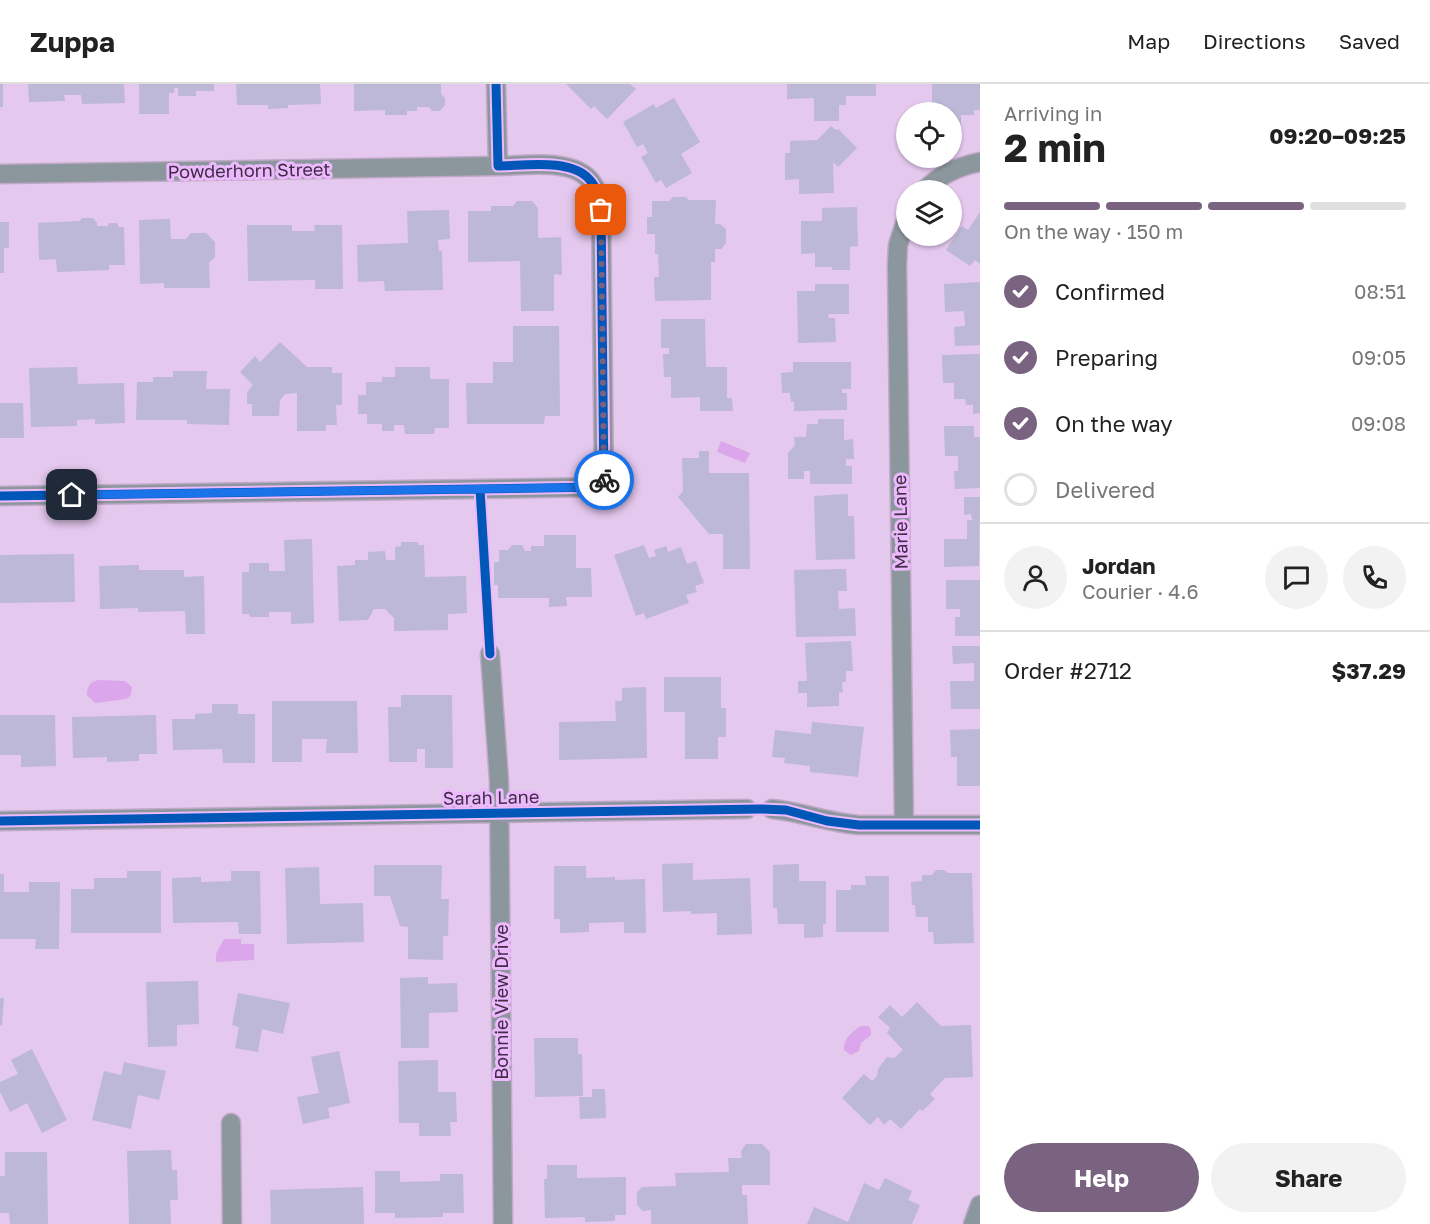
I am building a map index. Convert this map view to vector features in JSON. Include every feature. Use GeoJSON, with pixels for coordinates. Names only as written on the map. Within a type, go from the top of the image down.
{"type":"FeatureCollection","features":[{"type":"Feature","properties":{"kind":"street"},"geometry":{"type":"LineString","coordinates":[[496,84],[498,166]]}},
{"type":"Feature","properties":{"kind":"street"},"geometry":{"type":"LineString","coordinates":[[937,180],[969,164],[980,162]]}},
{"type":"Feature","properties":{"kind":"street","name":"Powderhorn Street"},"geometry":{"type":"LineString","coordinates":[[0,174],[549,165],[580,172],[596,189],[601,210],[604,487],[0,496]]}},
{"type":"Feature","properties":{"kind":"street","name":"Marie Lane"},"geometry":{"type":"LineString","coordinates":[[898,246],[904,825]]}},
{"type":"Feature","properties":{"kind":"street","name":"Bonnie View Drive"},"geometry":{"type":"LineString","coordinates":[[490,654],[499,780],[503,1224]]}},
{"type":"Feature","properties":{"kind":"street","name":"Sarah Lane"},"geometry":{"type":"LineString","coordinates":[[0,821],[747,809]]}},
{"type":"Feature","properties":{"kind":"street"},"geometry":{"type":"LineString","coordinates":[[772,809],[800,813],[842,824],[980,825]]}},
{"type":"Feature","properties":{"kind":"street"},"geometry":{"type":"LineString","coordinates":[[231,1123],[232,1224]]}},
{"type":"Feature","properties":{"kind":"street"},"geometry":{"type":"LineString","coordinates":[[973,1224],[980,1205]]}},
{"type":"Feature","properties":{"kind":"shaded area"},"geometry":{"type":"Polygon","coordinates":[[[721,441],[750,453],[745,463],[717,452],[721,441]]]}},
{"type":"Feature","properties":{"kind":"shaded area"},"geometry":{"type":"Polygon","coordinates":[[[98,680],[125,681],[132,687],[131,694],[126,699],[95,703],[87,692],[88,687],[98,680]]]}},
{"type":"Feature","properties":{"kind":"shaded area"},"geometry":{"type":"Polygon","coordinates":[[[224,939],[241,939],[241,944],[254,944],[254,960],[216,962],[216,954],[224,939]]]}},
{"type":"Feature","properties":{"kind":"shaded area"},"geometry":{"type":"Polygon","coordinates":[[[860,1026],[868,1026],[871,1029],[871,1035],[861,1043],[859,1051],[851,1055],[844,1050],[845,1042],[860,1026]]]}},
{"type":"Feature","properties":{"kind":"building"},"geometry":{"type":"Polygon","coordinates":[[[0,84],[3,84],[3,107],[0,107],[0,84]]]}},
{"type":"Feature","properties":{"kind":"building"},"geometry":{"type":"Polygon","coordinates":[[[28,84],[124,84],[125,103],[82,104],[81,95],[64,95],[65,101],[29,102],[28,84]]]}},
{"type":"Feature","properties":{"kind":"building"},"geometry":{"type":"Polygon","coordinates":[[[139,84],[214,84],[214,91],[196,91],[196,96],[178,96],[178,88],[174,88],[174,93],[169,93],[169,114],[139,114],[139,84]]]}},
{"type":"Feature","properties":{"kind":"building"},"geometry":{"type":"Polygon","coordinates":[[[236,84],[320,84],[321,104],[288,105],[288,108],[268,109],[268,105],[237,105],[236,84]]]}},
{"type":"Feature","properties":{"kind":"building"},"geometry":{"type":"Polygon","coordinates":[[[354,84],[441,84],[441,94],[445,98],[445,105],[440,111],[432,111],[429,107],[417,107],[417,111],[407,111],[407,115],[385,115],[385,110],[354,111],[354,84]]]}},
{"type":"Feature","properties":{"kind":"building"},"geometry":{"type":"Polygon","coordinates":[[[566,84],[630,84],[636,89],[607,119],[594,106],[591,109],[566,84]]]}},
{"type":"Feature","properties":{"kind":"building"},"geometry":{"type":"Polygon","coordinates":[[[787,84],[876,84],[876,96],[846,96],[846,105],[839,105],[839,121],[814,121],[814,98],[787,99],[787,84]]]}},
{"type":"Feature","properties":{"kind":"building"},"geometry":{"type":"Polygon","coordinates":[[[932,84],[980,84],[980,110],[974,110],[974,115],[962,115],[962,102],[932,102],[932,84]]]}},
{"type":"Feature","properties":{"kind":"building"},"geometry":{"type":"Polygon","coordinates":[[[674,98],[700,142],[681,154],[692,173],[666,188],[661,180],[656,183],[641,157],[648,153],[643,144],[637,147],[623,122],[654,104],[656,108],[674,98]]]}},
{"type":"Feature","properties":{"kind":"building"},"geometry":{"type":"Polygon","coordinates":[[[831,126],[838,129],[857,148],[838,167],[833,162],[834,193],[799,194],[799,179],[785,180],[785,153],[790,153],[790,141],[817,140],[831,126]]]}},
{"type":"Feature","properties":{"kind":"building"},"geometry":{"type":"Polygon","coordinates":[[[673,197],[686,197],[689,200],[716,200],[715,224],[720,224],[726,229],[726,243],[721,249],[715,249],[715,262],[711,262],[711,300],[655,301],[654,277],[659,277],[658,254],[655,254],[655,234],[647,234],[647,217],[652,217],[652,201],[669,201],[673,197]]]}},
{"type":"Feature","properties":{"kind":"building"},"geometry":{"type":"Polygon","coordinates":[[[517,201],[532,201],[538,208],[538,238],[561,237],[562,275],[554,274],[554,311],[521,311],[520,261],[468,262],[468,211],[491,211],[491,206],[513,206],[517,201]]]}},
{"type":"Feature","properties":{"kind":"building"},"geometry":{"type":"Polygon","coordinates":[[[857,207],[858,246],[850,247],[850,270],[815,267],[815,253],[801,254],[801,221],[822,221],[822,208],[857,207]]]}},
{"type":"Feature","properties":{"kind":"building"},"geometry":{"type":"Polygon","coordinates":[[[449,210],[450,239],[438,240],[439,251],[442,251],[443,290],[385,291],[384,281],[358,282],[357,245],[408,243],[407,211],[449,210]]]}},
{"type":"Feature","properties":{"kind":"building"},"geometry":{"type":"Polygon","coordinates":[[[980,212],[980,264],[975,260],[970,266],[946,250],[949,246],[962,246],[962,226],[968,230],[980,212]]]}},
{"type":"Feature","properties":{"kind":"building"},"geometry":{"type":"Polygon","coordinates":[[[82,218],[93,218],[97,226],[117,223],[119,227],[124,227],[125,265],[109,265],[109,270],[57,272],[56,259],[39,260],[38,223],[80,221],[82,218]]]}},
{"type":"Feature","properties":{"kind":"building"},"geometry":{"type":"Polygon","coordinates":[[[170,219],[171,239],[186,239],[191,233],[206,233],[215,242],[215,257],[209,263],[210,288],[164,288],[164,283],[140,284],[139,220],[170,219]]]}},
{"type":"Feature","properties":{"kind":"building"},"geometry":{"type":"Polygon","coordinates":[[[0,222],[9,222],[9,248],[4,248],[4,273],[0,273],[0,222]]]}},
{"type":"Feature","properties":{"kind":"building"},"geometry":{"type":"Polygon","coordinates":[[[247,225],[292,225],[292,231],[315,231],[314,225],[342,225],[343,289],[315,289],[315,280],[248,281],[247,225]]]}},
{"type":"Feature","properties":{"kind":"building"},"geometry":{"type":"Polygon","coordinates":[[[980,282],[980,345],[955,346],[954,327],[965,326],[964,311],[945,312],[944,284],[980,282]]]}},
{"type":"Feature","properties":{"kind":"building"},"geometry":{"type":"Polygon","coordinates":[[[815,284],[849,284],[849,314],[828,314],[829,318],[835,318],[836,342],[798,343],[797,291],[815,291],[815,284]]]}},
{"type":"Feature","properties":{"kind":"building"},"geometry":{"type":"Polygon","coordinates":[[[661,319],[705,319],[706,367],[727,367],[727,398],[732,398],[733,411],[700,411],[700,397],[671,398],[671,377],[664,377],[663,354],[669,354],[669,348],[661,348],[661,319]]]}},
{"type":"Feature","properties":{"kind":"building"},"geometry":{"type":"Polygon","coordinates":[[[513,326],[559,326],[560,416],[545,416],[544,424],[467,424],[466,383],[493,383],[493,362],[513,362],[513,326]]]}},
{"type":"Feature","properties":{"kind":"building"},"geometry":{"type":"Polygon","coordinates":[[[280,342],[307,367],[332,367],[332,373],[342,373],[342,405],[336,405],[337,425],[326,425],[326,431],[297,431],[297,393],[285,394],[280,400],[279,416],[252,416],[252,404],[247,404],[247,392],[253,385],[240,372],[255,356],[260,362],[280,342]]]}},
{"type":"Feature","properties":{"kind":"building"},"geometry":{"type":"Polygon","coordinates":[[[980,354],[980,413],[973,414],[973,405],[966,405],[965,399],[954,399],[954,383],[943,383],[942,355],[980,354]]]}},
{"type":"Feature","properties":{"kind":"building"},"geometry":{"type":"Polygon","coordinates":[[[793,362],[851,362],[851,389],[842,389],[842,393],[847,393],[847,410],[794,411],[794,402],[791,402],[790,393],[782,393],[781,373],[793,372],[793,362]]]}},
{"type":"Feature","properties":{"kind":"building"},"geometry":{"type":"Polygon","coordinates":[[[77,367],[78,384],[124,383],[125,423],[95,424],[95,419],[77,420],[77,426],[31,427],[29,368],[77,367]]]}},
{"type":"Feature","properties":{"kind":"building"},"geometry":{"type":"Polygon","coordinates":[[[395,367],[430,367],[430,379],[449,379],[449,428],[435,428],[434,434],[405,434],[404,425],[394,425],[394,431],[382,431],[382,424],[367,424],[367,414],[358,414],[358,395],[366,395],[366,382],[382,382],[382,377],[395,377],[395,367]]]}},
{"type":"Feature","properties":{"kind":"building"},"geometry":{"type":"Polygon","coordinates":[[[173,371],[207,371],[206,389],[230,389],[229,425],[187,424],[187,420],[136,420],[137,382],[153,382],[153,377],[173,377],[173,371]]]}},
{"type":"Feature","properties":{"kind":"building"},"geometry":{"type":"Polygon","coordinates":[[[0,403],[23,403],[24,438],[0,438],[0,403]]]}},
{"type":"Feature","properties":{"kind":"building"},"geometry":{"type":"Polygon","coordinates":[[[818,419],[844,419],[844,440],[853,439],[854,459],[846,459],[846,466],[852,466],[852,484],[810,484],[810,471],[804,471],[804,479],[788,479],[788,453],[795,445],[794,437],[806,437],[807,424],[818,424],[818,419]]]}},
{"type":"Feature","properties":{"kind":"building"},"geometry":{"type":"Polygon","coordinates":[[[944,426],[974,426],[974,437],[980,437],[980,488],[955,489],[954,471],[958,471],[958,456],[945,456],[944,426]]]}},
{"type":"Feature","properties":{"kind":"building"},"geometry":{"type":"Polygon","coordinates":[[[699,451],[709,451],[709,473],[749,473],[750,569],[723,569],[723,534],[709,534],[678,497],[683,491],[682,458],[699,458],[699,451]]]}},
{"type":"Feature","properties":{"kind":"building"},"geometry":{"type":"Polygon","coordinates":[[[848,494],[848,516],[854,516],[855,559],[816,560],[814,496],[848,494]]]}},
{"type":"Feature","properties":{"kind":"building"},"geometry":{"type":"Polygon","coordinates":[[[964,497],[980,497],[979,566],[944,567],[944,539],[967,539],[967,520],[972,520],[971,514],[964,515],[964,497]]]}},
{"type":"Feature","properties":{"kind":"building"},"geometry":{"type":"Polygon","coordinates":[[[544,535],[576,535],[576,568],[591,568],[592,597],[566,597],[567,606],[549,607],[549,598],[498,598],[498,585],[494,585],[494,562],[499,562],[499,550],[508,550],[512,545],[522,545],[525,551],[531,551],[531,546],[544,546],[544,535]]]}},
{"type":"Feature","properties":{"kind":"building"},"geometry":{"type":"Polygon","coordinates":[[[312,539],[314,623],[291,624],[291,612],[269,612],[269,617],[250,617],[249,614],[242,614],[242,572],[249,572],[249,563],[269,563],[269,571],[285,571],[284,540],[312,539]]]}},
{"type":"Feature","properties":{"kind":"building"},"geometry":{"type":"Polygon","coordinates":[[[401,542],[418,542],[418,545],[424,545],[425,577],[466,576],[467,613],[448,614],[448,630],[394,631],[394,618],[385,609],[374,609],[368,620],[339,621],[337,566],[355,565],[355,560],[368,560],[368,552],[385,551],[386,560],[395,560],[395,547],[401,546],[401,542]]]}},
{"type":"Feature","properties":{"kind":"building"},"geometry":{"type":"Polygon","coordinates":[[[644,545],[649,558],[656,556],[654,550],[666,546],[668,552],[681,547],[687,564],[696,561],[704,583],[695,586],[697,592],[686,595],[689,603],[646,619],[644,613],[636,616],[614,555],[644,545]]]}},
{"type":"Feature","properties":{"kind":"building"},"geometry":{"type":"Polygon","coordinates":[[[74,554],[75,602],[0,603],[0,555],[74,554]]]}},
{"type":"Feature","properties":{"kind":"building"},"geometry":{"type":"Polygon","coordinates":[[[139,565],[139,570],[184,570],[184,577],[204,576],[205,634],[186,634],[185,611],[138,612],[138,608],[100,609],[99,566],[139,565]]]}},
{"type":"Feature","properties":{"kind":"building"},"geometry":{"type":"Polygon","coordinates":[[[846,569],[847,591],[838,591],[839,609],[855,608],[856,636],[796,637],[794,570],[846,569]]]}},
{"type":"Feature","properties":{"kind":"building"},"geometry":{"type":"Polygon","coordinates":[[[946,580],[980,580],[980,636],[955,636],[955,617],[960,617],[960,609],[946,609],[946,580]]]}},
{"type":"Feature","properties":{"kind":"building"},"geometry":{"type":"Polygon","coordinates":[[[851,641],[853,671],[846,671],[846,682],[842,682],[843,692],[839,693],[839,706],[807,707],[807,693],[798,693],[798,681],[807,681],[805,643],[851,641]]]}},
{"type":"Feature","properties":{"kind":"building"},"geometry":{"type":"Polygon","coordinates":[[[952,646],[980,646],[980,709],[951,709],[950,681],[974,681],[974,663],[953,664],[952,646]]]}},
{"type":"Feature","properties":{"kind":"building"},"geometry":{"type":"Polygon","coordinates":[[[664,677],[721,677],[721,708],[726,708],[726,737],[718,737],[718,759],[685,759],[685,712],[664,712],[664,677]]]}},
{"type":"Feature","properties":{"kind":"building"},"geometry":{"type":"Polygon","coordinates":[[[646,687],[647,758],[559,760],[559,722],[616,721],[615,701],[622,701],[622,688],[646,687]]]}},
{"type":"Feature","properties":{"kind":"building"},"geometry":{"type":"Polygon","coordinates":[[[401,695],[452,695],[453,768],[425,768],[425,749],[417,749],[417,762],[389,762],[388,707],[401,707],[401,695]]]}},
{"type":"Feature","properties":{"kind":"building"},"geometry":{"type":"Polygon","coordinates":[[[272,701],[357,701],[358,753],[326,753],[327,739],[302,739],[302,762],[272,762],[272,701]]]}},
{"type":"Feature","properties":{"kind":"building"},"geometry":{"type":"Polygon","coordinates":[[[212,704],[238,704],[238,714],[255,714],[255,763],[223,763],[222,749],[173,750],[172,719],[195,719],[195,714],[212,713],[212,704]]]}},
{"type":"Feature","properties":{"kind":"building"},"geometry":{"type":"Polygon","coordinates":[[[0,715],[55,715],[56,766],[21,767],[21,755],[0,755],[0,715]]]}},
{"type":"Feature","properties":{"kind":"building"},"geometry":{"type":"Polygon","coordinates":[[[156,715],[157,754],[139,754],[139,761],[107,762],[107,757],[73,758],[72,717],[156,715]]]}},
{"type":"Feature","properties":{"kind":"building"},"geometry":{"type":"Polygon","coordinates":[[[812,722],[864,727],[858,777],[810,772],[810,766],[784,763],[785,758],[772,757],[775,730],[811,734],[812,722]]]}},
{"type":"Feature","properties":{"kind":"building"},"geometry":{"type":"Polygon","coordinates":[[[980,729],[980,786],[957,786],[957,757],[951,757],[950,730],[980,729]]]}},
{"type":"Feature","properties":{"kind":"building"},"geometry":{"type":"Polygon","coordinates":[[[693,863],[693,880],[750,878],[752,934],[717,935],[717,913],[663,912],[662,864],[693,863]]]}},
{"type":"Feature","properties":{"kind":"building"},"geometry":{"type":"Polygon","coordinates":[[[799,864],[799,881],[826,881],[826,924],[823,924],[823,937],[804,938],[804,924],[778,924],[777,908],[773,908],[773,865],[799,864]]]}},
{"type":"Feature","properties":{"kind":"building"},"geometry":{"type":"Polygon","coordinates":[[[374,865],[442,865],[441,899],[449,899],[448,936],[443,936],[443,960],[408,959],[408,927],[400,926],[390,896],[374,896],[374,865]]]}},
{"type":"Feature","properties":{"kind":"building"},"geometry":{"type":"Polygon","coordinates":[[[554,866],[586,866],[586,878],[645,879],[646,933],[624,933],[624,922],[589,923],[589,932],[560,933],[560,919],[554,919],[554,866]]]}},
{"type":"Feature","properties":{"kind":"building"},"geometry":{"type":"Polygon","coordinates":[[[319,867],[320,904],[363,903],[364,942],[287,944],[285,868],[319,867]]]}},
{"type":"Feature","properties":{"kind":"building"},"geometry":{"type":"Polygon","coordinates":[[[936,870],[944,870],[948,873],[972,873],[974,943],[934,944],[933,932],[928,932],[928,917],[916,917],[915,905],[912,905],[911,882],[922,881],[922,875],[932,875],[936,870]]]}},
{"type":"Feature","properties":{"kind":"building"},"geometry":{"type":"Polygon","coordinates":[[[127,871],[161,871],[161,933],[71,933],[71,889],[94,889],[94,878],[127,878],[127,871]]]}},
{"type":"Feature","properties":{"kind":"building"},"geometry":{"type":"Polygon","coordinates":[[[231,871],[260,871],[261,934],[239,934],[238,922],[173,923],[172,878],[201,877],[201,882],[231,881],[231,871]]]}},
{"type":"Feature","properties":{"kind":"building"},"geometry":{"type":"Polygon","coordinates":[[[0,874],[4,874],[4,892],[29,892],[29,882],[60,882],[59,949],[35,949],[36,939],[0,939],[0,874]]]}},
{"type":"Feature","properties":{"kind":"building"},"geometry":{"type":"Polygon","coordinates":[[[865,876],[889,876],[889,932],[836,932],[836,890],[851,890],[851,885],[866,885],[865,876]]]}},
{"type":"Feature","properties":{"kind":"building"},"geometry":{"type":"Polygon","coordinates":[[[428,977],[428,984],[457,983],[458,1012],[429,1013],[429,1048],[401,1048],[400,978],[428,977]]]}},
{"type":"Feature","properties":{"kind":"building"},"geometry":{"type":"Polygon","coordinates":[[[198,981],[199,1024],[177,1025],[177,1046],[148,1047],[146,982],[198,981]]]}},
{"type":"Feature","properties":{"kind":"building"},"geometry":{"type":"Polygon","coordinates":[[[238,993],[290,1003],[283,1034],[262,1029],[258,1052],[235,1048],[239,1027],[232,1025],[238,993]]]}},
{"type":"Feature","properties":{"kind":"building"},"geometry":{"type":"Polygon","coordinates":[[[0,998],[4,998],[2,1026],[0,1025],[0,998]]]}},
{"type":"Feature","properties":{"kind":"building"},"geometry":{"type":"Polygon","coordinates":[[[917,1002],[941,1026],[971,1025],[973,1077],[945,1078],[930,1094],[935,1099],[922,1111],[920,1109],[901,1129],[890,1119],[884,1125],[878,1117],[870,1125],[842,1098],[864,1074],[872,1081],[887,1057],[894,1058],[903,1050],[887,1033],[890,1028],[878,1017],[890,1005],[902,1017],[917,1002]]]}},
{"type":"Feature","properties":{"kind":"building"},"geometry":{"type":"Polygon","coordinates":[[[534,1038],[578,1038],[578,1054],[582,1054],[583,1096],[535,1097],[534,1038]]]}},
{"type":"Feature","properties":{"kind":"building"},"geometry":{"type":"Polygon","coordinates":[[[32,1049],[67,1120],[42,1133],[27,1103],[10,1112],[0,1092],[0,1082],[18,1074],[11,1060],[32,1049]]]}},
{"type":"Feature","properties":{"kind":"building"},"geometry":{"type":"Polygon","coordinates":[[[339,1051],[350,1103],[328,1108],[330,1118],[303,1124],[297,1097],[319,1093],[311,1057],[339,1051]]]}},
{"type":"Feature","properties":{"kind":"building"},"geometry":{"type":"Polygon","coordinates":[[[438,1060],[438,1092],[456,1092],[457,1122],[450,1122],[451,1136],[419,1136],[419,1123],[399,1123],[398,1061],[438,1060]]]}},
{"type":"Feature","properties":{"kind":"building"},"geometry":{"type":"Polygon","coordinates":[[[124,1062],[166,1071],[159,1100],[138,1095],[131,1129],[92,1120],[104,1071],[121,1075],[124,1062]]]}},
{"type":"Feature","properties":{"kind":"building"},"geometry":{"type":"Polygon","coordinates":[[[592,1089],[605,1089],[606,1118],[580,1119],[579,1097],[592,1097],[592,1089]]]}},
{"type":"Feature","properties":{"kind":"building"},"geometry":{"type":"Polygon","coordinates":[[[746,1144],[762,1144],[770,1152],[770,1185],[742,1185],[742,1195],[747,1195],[748,1224],[651,1224],[651,1210],[643,1211],[637,1205],[637,1192],[642,1187],[676,1186],[675,1173],[729,1172],[728,1158],[742,1158],[741,1151],[746,1144]]]}},
{"type":"Feature","properties":{"kind":"building"},"geometry":{"type":"Polygon","coordinates":[[[171,1150],[172,1170],[177,1170],[178,1200],[170,1200],[171,1224],[129,1224],[127,1151],[171,1150]]]}},
{"type":"Feature","properties":{"kind":"building"},"geometry":{"type":"Polygon","coordinates":[[[5,1152],[47,1152],[48,1224],[10,1224],[9,1213],[0,1213],[0,1176],[5,1176],[5,1152]]]}},
{"type":"Feature","properties":{"kind":"building"},"geometry":{"type":"Polygon","coordinates":[[[547,1165],[577,1165],[577,1178],[626,1177],[626,1215],[615,1215],[615,1221],[585,1222],[585,1217],[545,1218],[544,1179],[547,1179],[547,1165]]]}},
{"type":"Feature","properties":{"kind":"building"},"geometry":{"type":"Polygon","coordinates":[[[375,1171],[400,1171],[400,1182],[440,1181],[440,1174],[463,1174],[464,1213],[443,1213],[443,1217],[395,1218],[395,1213],[375,1213],[375,1171]]]}},
{"type":"Feature","properties":{"kind":"building"},"geometry":{"type":"Polygon","coordinates":[[[885,1178],[912,1191],[908,1200],[920,1205],[912,1224],[807,1224],[814,1207],[848,1222],[864,1183],[879,1190],[885,1178]]]}},
{"type":"Feature","properties":{"kind":"building"},"geometry":{"type":"Polygon","coordinates":[[[363,1187],[364,1224],[271,1224],[270,1190],[363,1187]]]}},
{"type":"Feature","properties":{"kind":"cycle path"},"geometry":{"type":"LineString","coordinates":[[0,496],[604,487],[601,210],[598,197],[589,179],[581,172],[570,168],[546,165],[498,166],[496,84]]}},
{"type":"Feature","properties":{"kind":"cycle path"},"geometry":{"type":"LineString","coordinates":[[480,489],[490,654]]}},
{"type":"Feature","properties":{"kind":"cycle path"},"geometry":{"type":"LineString","coordinates":[[0,821],[761,809],[786,810],[827,821],[859,825],[980,825]]}},
{"type":"Feature","properties":{"kind":"way so far"},"geometry":{"type":"LineString","coordinates":[[601,210],[604,480]]}},
{"type":"Feature","properties":{"kind":"route"},"geometry":{"type":"LineString","coordinates":[[72,495],[604,487],[604,480]]}}]}
